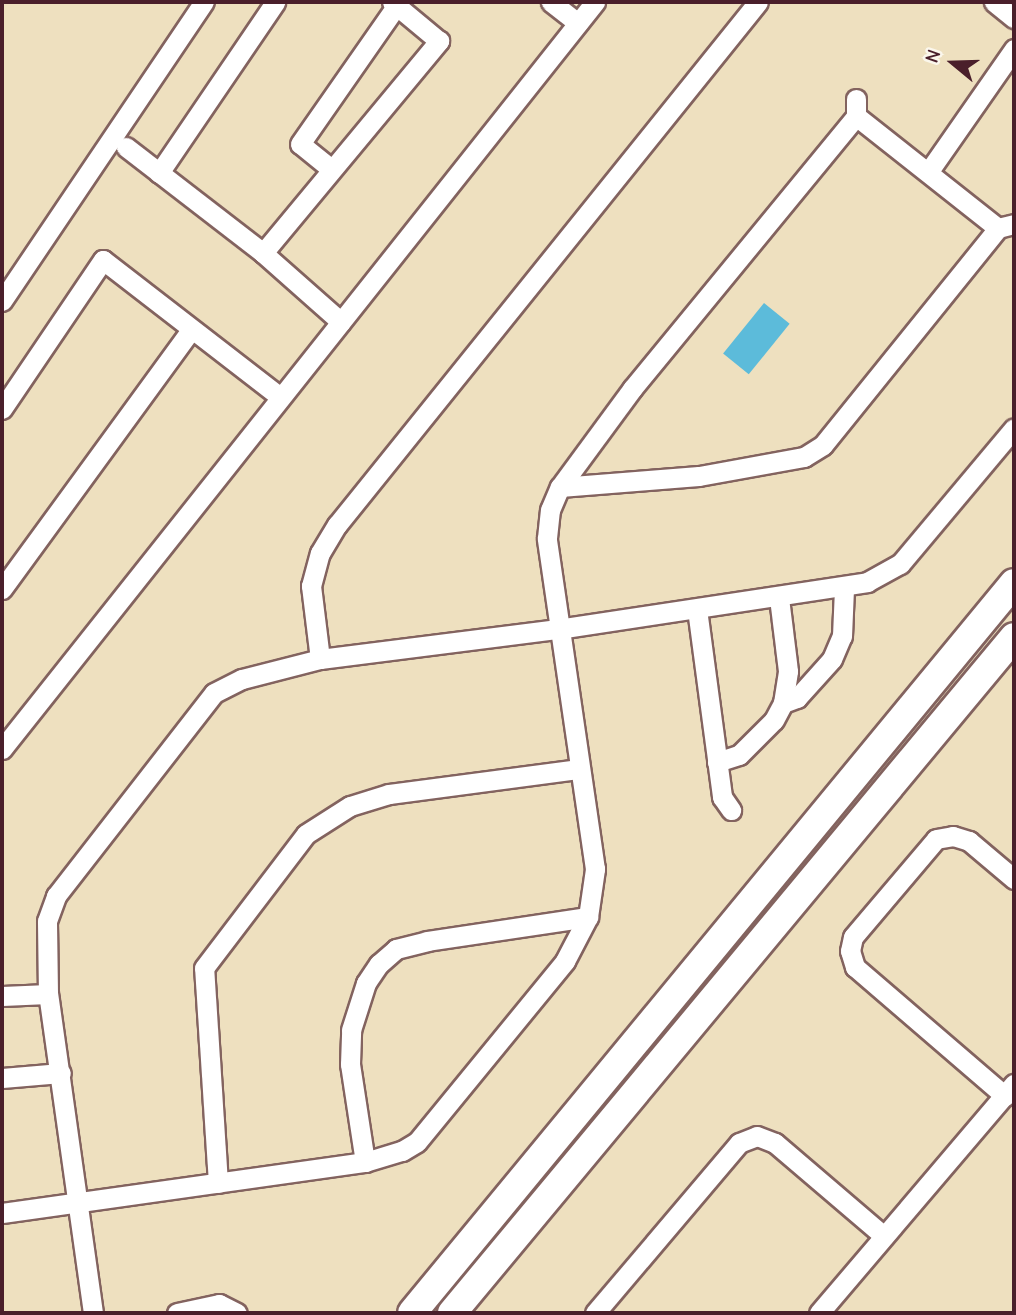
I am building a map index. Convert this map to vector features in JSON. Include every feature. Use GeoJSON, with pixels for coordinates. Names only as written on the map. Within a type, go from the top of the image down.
{"type":"FeatureCollection","features":[{"type":"Feature","properties":{"kind":"street"},"geometry":{"type":"LineString","coordinates":[[2,301],[204,2]]}},
{"type":"Feature","properties":{"kind":"street"},"geometry":{"type":"LineString","coordinates":[[159,173],[275,2]]}},
{"type":"Feature","properties":{"kind":"street"},"geometry":{"type":"LineString","coordinates":[[551,2],[578,23]]}},
{"type":"Feature","properties":{"kind":"street"},"geometry":{"type":"LineString","coordinates":[[2,749],[594,2]]}},
{"type":"Feature","properties":{"kind":"street"},"geometry":{"type":"LineString","coordinates":[[320,659],[311,586],[320,553],[338,525],[758,2]]}},
{"type":"Feature","properties":{"kind":"street"},"geometry":{"type":"LineString","coordinates":[[994,2],[1014,18]]}},
{"type":"Feature","properties":{"kind":"street"},"geometry":{"type":"LineString","coordinates":[[263,253],[330,168],[439,41],[395,4],[300,144],[330,168]]}},
{"type":"Feature","properties":{"kind":"street"},"geometry":{"type":"LineString","coordinates":[[929,171],[1014,49]]}},
{"type":"Feature","properties":{"kind":"street"},"geometry":{"type":"LineString","coordinates":[[2,1213],[365,1162],[417,1142],[565,961],[588,917],[595,869],[558,629],[547,538],[550,510],[560,487],[632,389],[856,108],[929,171],[1006,226],[822,445],[804,457],[699,476],[560,487]]}},
{"type":"Feature","properties":{"kind":"street"},"geometry":{"type":"LineString","coordinates":[[126,147],[263,253],[341,322]]}},
{"type":"Feature","properties":{"kind":"street"},"geometry":{"type":"LineString","coordinates":[[2,409],[103,260],[190,331],[280,397]]}},
{"type":"Feature","properties":{"kind":"street"},"geometry":{"type":"LineString","coordinates":[[2,589],[190,331]]}},
{"type":"Feature","properties":{"kind":"street"},"geometry":{"type":"LineString","coordinates":[[93,1313],[75,1202],[61,1073],[48,994],[45,942],[56,896],[214,693],[242,679],[320,659],[844,589],[883,576],[900,564],[1014,428]]}},
{"type":"Feature","properties":{"kind":"street"},"geometry":{"type":"LineString","coordinates":[[412,1313],[1014,583]]}},
{"type":"Feature","properties":{"kind":"street"},"geometry":{"type":"LineString","coordinates":[[783,703],[797,698],[832,659],[842,636],[844,589]]}},
{"type":"Feature","properties":{"kind":"street"},"geometry":{"type":"LineString","coordinates":[[717,762],[739,755],[774,720],[783,703],[788,671],[779,598]]}},
{"type":"Feature","properties":{"kind":"street"},"geometry":{"type":"LineString","coordinates":[[696,609],[722,797],[731,810]]}},
{"type":"Feature","properties":{"kind":"street"},"geometry":{"type":"LineString","coordinates":[[452,1313],[1014,638]]}},
{"type":"Feature","properties":{"kind":"street"},"geometry":{"type":"LineString","coordinates":[[218,1183],[204,968],[306,834],[349,806],[388,794],[579,769]]}},
{"type":"Feature","properties":{"kind":"street"},"geometry":{"type":"LineString","coordinates":[[819,1313],[1010,1090],[855,967],[850,951],[853,937],[936,839],[953,836],[969,841],[1014,879]]}},
{"type":"Feature","properties":{"kind":"street"},"geometry":{"type":"LineString","coordinates":[[365,1162],[351,1064],[351,1030],[366,982],[379,964],[396,949],[427,941],[588,917]]}},
{"type":"Feature","properties":{"kind":"street"},"geometry":{"type":"LineString","coordinates":[[2,996],[48,994]]}},
{"type":"Feature","properties":{"kind":"street"},"geometry":{"type":"LineString","coordinates":[[2,1078],[61,1073]]}},
{"type":"Feature","properties":{"kind":"street"},"geometry":{"type":"LineString","coordinates":[[595,1313],[739,1143],[758,1136],[775,1143],[884,1236]]}},
{"type":"Feature","properties":{"kind":"street"},"geometry":{"type":"LineString","coordinates":[[177,1313],[219,1304],[237,1313]]}},
{"type":"Feature","properties":{"kind":"water"},"geometry":{"type":"Polygon","coordinates":[[[764,303],[790,324],[749,374],[723,354],[764,303]]]}}]}
